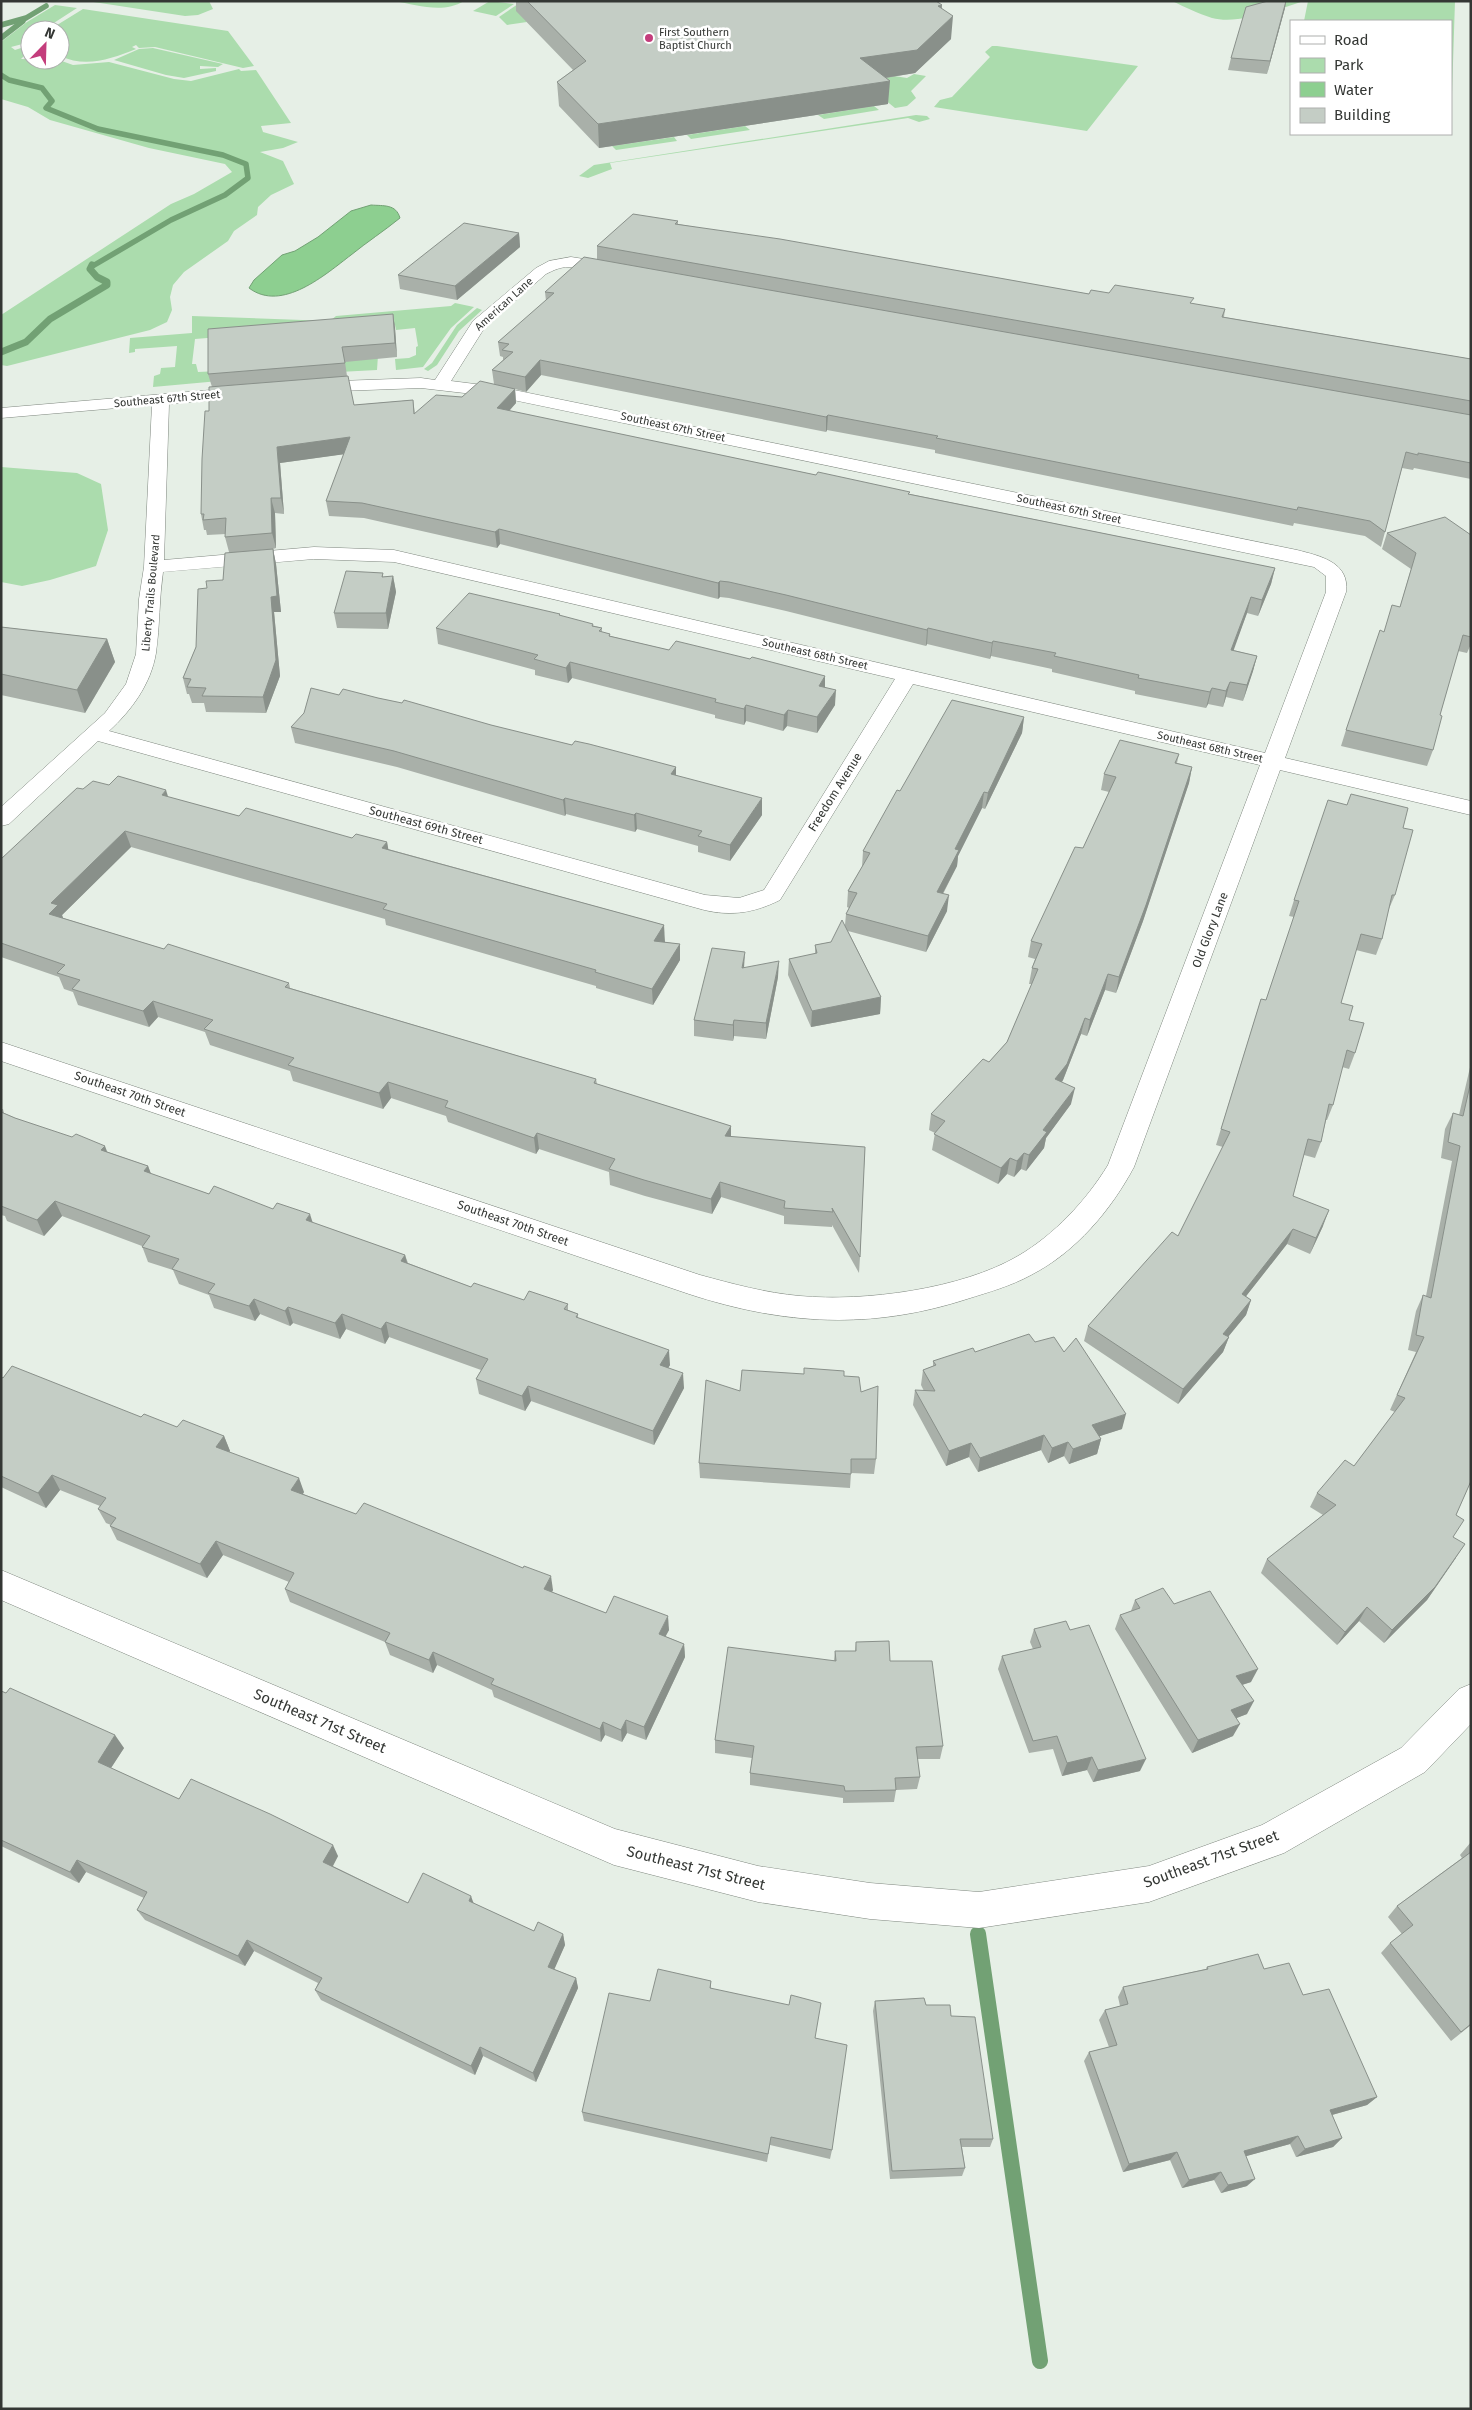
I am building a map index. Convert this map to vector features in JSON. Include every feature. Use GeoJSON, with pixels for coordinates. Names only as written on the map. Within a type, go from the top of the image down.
{"type":"FeatureCollection","features":[{"type":"Feature","properties":{"kind":"street","name":"American Lane"},"geometry":{"type":"LineString","coordinates":[[441,384],[467,340],[479,324],[541,271],[561,262],[576,262],[636,273]]}},
{"type":"Feature","properties":{"kind":"street","name":"Southeast 67th Street"},"geometry":{"type":"LineString","coordinates":[[293,389],[392,383],[441,384],[518,396],[1297,556],[1321,563],[1333,571]]}},
{"type":"Feature","properties":{"kind":"street","name":"Southeast 67th Street"},"geometry":{"type":"LineString","coordinates":[[1,413],[264,391]]}},
{"type":"Feature","properties":{"kind":"street","name":"Liberty Trails Boulevard"},"geometry":{"type":"LineString","coordinates":[[1,819],[95,734],[123,705],[142,671],[146,654],[149,599],[154,567],[161,399]]}},
{"type":"Feature","properties":{"kind":"street","name":"Southeast 68th Street"},"geometry":{"type":"LineString","coordinates":[[154,567],[314,553],[394,556],[1471,808]]}},
{"type":"Feature","properties":{"kind":"street","name":"Old Glory Lane"},"geometry":{"type":"LineString","coordinates":[[1033,1261],[1087,1216],[1108,1190],[1122,1166],[1336,592],[1338,577],[1333,571]]}},
{"type":"Feature","properties":{"kind":"street","name":"Freedom Avenue"},"geometry":{"type":"LineString","coordinates":[[757,903],[772,895],[908,675]]}},
{"type":"Feature","properties":{"kind":"street","name":"Southeast 69th Street"},"geometry":{"type":"LineString","coordinates":[[95,734],[705,903],[738,908],[757,903]]}},
{"type":"Feature","properties":{"kind":"street","name":"Southeast 70th Street"},"geometry":{"type":"LineString","coordinates":[[1,1051],[699,1286],[756,1302],[813,1309],[852,1310],[890,1306],[958,1290],[995,1278],[1033,1261]]}},
{"type":"Feature","properties":{"kind":"street","name":"Southeast 71st Street"},"geometry":{"type":"LineString","coordinates":[[1,1584],[614,1847],[758,1884],[870,1901],[979,1910],[1149,1884],[1271,1840],[1413,1760],[1471,1700]]}},
{"type":"Feature","properties":{"kind":"green space"},"geometry":{"type":"Polygon","coordinates":[[[87,1],[209,1],[213,9],[198,15],[185,16],[87,1]]]}},
{"type":"Feature","properties":{"kind":"green space"},"geometry":{"type":"Polygon","coordinates":[[[394,1],[464,1],[456,5],[439,8],[394,1]]]}},
{"type":"Feature","properties":{"kind":"green space"},"geometry":{"type":"Polygon","coordinates":[[[490,1],[514,4],[496,16],[473,11],[490,1]]]}},
{"type":"Feature","properties":{"kind":"green space"},"geometry":{"type":"Polygon","coordinates":[[[1172,1],[1304,1],[1259,15],[1223,20],[1212,18],[1172,1]]]}},
{"type":"Feature","properties":{"kind":"green space"},"geometry":{"type":"Polygon","coordinates":[[[1308,1],[1455,1],[1452,94],[1452,20],[1304,20],[1308,1]]]}},
{"type":"Feature","properties":{"kind":"green space"},"geometry":{"type":"Polygon","coordinates":[[[518,4],[527,22],[507,25],[499,17],[518,4]]]}},
{"type":"Feature","properties":{"kind":"green space"},"geometry":{"type":"Polygon","coordinates":[[[55,5],[77,8],[58,20],[30,20],[55,5]]]}},
{"type":"Feature","properties":{"kind":"green space"},"geometry":{"type":"Polygon","coordinates":[[[83,9],[228,31],[254,66],[243,68],[155,47],[139,48],[136,45],[132,47],[136,49],[108,59],[89,62],[70,60],[70,20],[65,20],[83,9]]]}},
{"type":"Feature","properties":{"kind":"green space"},"geometry":{"type":"Polygon","coordinates":[[[20,27],[20,45],[11,47],[15,50],[20,48],[20,70],[70,70],[70,64],[109,62],[174,79],[191,81],[239,69],[241,71],[256,70],[291,123],[261,126],[263,132],[298,142],[283,148],[260,152],[283,161],[294,184],[271,195],[258,207],[257,215],[234,231],[228,241],[184,272],[173,285],[170,297],[172,310],[167,322],[150,330],[7,366],[1,365],[1,315],[171,204],[194,194],[232,172],[225,164],[149,148],[50,120],[28,107],[1,99],[1,42],[20,27]]]}},
{"type":"Feature","properties":{"kind":"green space"},"geometry":{"type":"Polygon","coordinates":[[[992,46],[1138,66],[1087,131],[934,107],[940,100],[952,97],[990,57],[985,52],[992,46]]]}},
{"type":"Feature","properties":{"kind":"green space"},"geometry":{"type":"Polygon","coordinates":[[[153,48],[223,64],[218,67],[200,66],[200,69],[216,68],[216,71],[184,78],[166,75],[114,60],[139,49],[153,48]]]}},
{"type":"Feature","properties":{"kind":"green space"},"geometry":{"type":"Polygon","coordinates":[[[875,73],[907,78],[914,74],[926,76],[911,91],[916,98],[907,106],[895,108],[863,82],[875,73]]]}},
{"type":"Feature","properties":{"kind":"green space"},"geometry":{"type":"Polygon","coordinates":[[[874,106],[879,110],[824,119],[818,115],[874,106]]]}},
{"type":"Feature","properties":{"kind":"green space"},"geometry":{"type":"Polygon","coordinates":[[[916,115],[927,116],[930,119],[919,122],[908,118],[610,163],[612,169],[588,178],[579,176],[594,165],[916,115]]]}},
{"type":"Feature","properties":{"kind":"green space"},"geometry":{"type":"Polygon","coordinates":[[[745,126],[750,130],[691,139],[687,135],[745,126]]]}},
{"type":"Feature","properties":{"kind":"green space"},"geometry":{"type":"Polygon","coordinates":[[[674,137],[677,141],[616,150],[612,146],[674,137]]]}},
{"type":"Feature","properties":{"kind":"green space"},"geometry":{"type":"Polygon","coordinates":[[[455,303],[474,307],[451,328],[423,367],[396,370],[395,359],[409,358],[416,355],[416,347],[418,346],[415,328],[396,330],[395,325],[380,326],[377,370],[339,372],[339,362],[356,360],[220,337],[195,339],[192,364],[196,364],[198,372],[219,371],[219,381],[153,387],[154,376],[160,374],[161,368],[175,367],[177,346],[135,349],[135,352],[129,353],[130,338],[192,333],[192,316],[330,321],[336,316],[451,306],[455,303]]]}},
{"type":"Feature","properties":{"kind":"green space"},"geometry":{"type":"Polygon","coordinates":[[[477,308],[482,310],[459,331],[437,365],[428,371],[424,369],[432,363],[457,325],[477,308]]]}},
{"type":"Feature","properties":{"kind":"green space"},"geometry":{"type":"Polygon","coordinates":[[[1,467],[77,473],[101,484],[108,530],[96,566],[50,580],[22,586],[1,582],[1,467]]]}},
{"type":"Feature","properties":{"kind":"water"},"geometry":{"type":"Polygon","coordinates":[[[371,205],[392,208],[396,210],[400,218],[329,272],[303,288],[289,294],[275,296],[262,295],[249,288],[254,280],[282,255],[295,251],[318,237],[351,211],[371,205]]]}},
{"type":"Feature","properties":{"kind":"building"},"geometry":{"type":"Polygon","coordinates":[[[527,1],[936,1],[942,5],[938,6],[953,16],[917,50],[860,58],[890,81],[598,124],[557,82],[586,61],[527,1]]]}},
{"type":"Feature","properties":{"kind":"building"},"geometry":{"type":"Polygon","coordinates":[[[1268,1],[1286,1],[1270,61],[1231,58],[1246,7],[1268,1]]]}},
{"type":"Feature","properties":{"kind":"building"},"geometry":{"type":"Polygon","coordinates":[[[633,214],[678,221],[675,224],[780,239],[1089,294],[1091,290],[1109,293],[1115,285],[1194,298],[1190,303],[1225,309],[1222,317],[1471,359],[1471,401],[597,246],[633,214]]]}},
{"type":"Feature","properties":{"kind":"building"},"geometry":{"type":"Polygon","coordinates":[[[464,223],[519,233],[455,286],[398,275],[464,223]]]}},
{"type":"Feature","properties":{"kind":"building"},"geometry":{"type":"Polygon","coordinates":[[[584,257],[1471,415],[1471,463],[1406,452],[1385,532],[1370,521],[1298,507],[1297,510],[936,438],[938,436],[828,415],[826,417],[540,360],[525,377],[492,370],[513,352],[502,350],[509,344],[498,342],[554,293],[545,292],[584,257]]]}},
{"type":"Feature","properties":{"kind":"building"},"geometry":{"type":"Polygon","coordinates":[[[393,314],[395,343],[342,347],[345,363],[208,374],[208,329],[393,314]]]}},
{"type":"Feature","properties":{"kind":"building"},"geometry":{"type":"Polygon","coordinates":[[[348,376],[354,405],[413,400],[414,414],[436,395],[462,397],[480,381],[515,389],[497,408],[816,475],[818,472],[910,492],[908,494],[1275,568],[1262,600],[1251,597],[1231,650],[1257,656],[1247,685],[1230,682],[1226,691],[1212,688],[1210,692],[1138,678],[1139,675],[1054,656],[1056,653],[993,641],[992,643],[928,628],[927,630],[729,582],[720,581],[718,583],[499,529],[495,532],[362,503],[326,501],[350,437],[277,447],[281,498],[271,498],[272,533],[225,537],[226,518],[203,520],[204,514],[201,514],[202,459],[205,411],[209,411],[209,387],[348,376]]]}},
{"type":"Feature","properties":{"kind":"building"},"geometry":{"type":"Polygon","coordinates":[[[1445,517],[1471,535],[1471,637],[1463,635],[1440,715],[1442,716],[1433,750],[1346,730],[1380,630],[1384,632],[1392,605],[1400,607],[1416,553],[1387,533],[1445,517]]]}},
{"type":"Feature","properties":{"kind":"building"},"geometry":{"type":"Polygon","coordinates":[[[273,549],[277,596],[271,597],[276,660],[263,697],[202,696],[206,688],[187,687],[191,679],[183,678],[196,647],[198,589],[207,588],[206,581],[223,580],[225,553],[273,549]]]}},
{"type":"Feature","properties":{"kind":"building"},"geometry":{"type":"Polygon","coordinates":[[[346,571],[383,573],[382,577],[393,576],[386,613],[334,613],[346,571]]]}},
{"type":"Feature","properties":{"kind":"building"},"geometry":{"type":"Polygon","coordinates":[[[469,593],[560,614],[602,628],[599,631],[610,634],[609,636],[669,650],[676,641],[750,659],[752,657],[825,676],[819,686],[836,690],[817,717],[788,710],[784,715],[746,705],[744,709],[715,702],[716,699],[570,662],[566,668],[534,659],[538,655],[436,628],[469,593]]]}},
{"type":"Feature","properties":{"kind":"building"},"geometry":{"type":"Polygon","coordinates":[[[1,627],[107,639],[77,690],[1,674],[1,627]]]}},
{"type":"Feature","properties":{"kind":"building"},"geometry":{"type":"Polygon","coordinates":[[[311,688],[339,695],[343,689],[402,703],[404,700],[491,725],[572,745],[575,741],[589,744],[676,767],[671,774],[762,798],[730,845],[698,836],[702,831],[636,813],[634,815],[565,798],[563,800],[394,751],[291,727],[304,713],[311,688]]]}},
{"type":"Feature","properties":{"kind":"building"},"geometry":{"type":"Polygon","coordinates":[[[952,700],[1024,717],[988,793],[984,792],[955,849],[959,850],[937,892],[949,895],[928,936],[846,914],[857,893],[848,891],[870,853],[863,851],[897,790],[900,791],[952,700]]]}},
{"type":"Feature","properties":{"kind":"building"},"geometry":{"type":"Polygon","coordinates":[[[1120,740],[1179,754],[1175,763],[1192,767],[1146,905],[1119,977],[1108,974],[1090,1020],[1085,1018],[1067,1064],[1055,1079],[1075,1088],[1043,1130],[1047,1132],[1029,1155],[1024,1153],[1017,1161],[1010,1158],[1001,1168],[934,1134],[945,1121],[931,1114],[983,1059],[989,1062],[1007,1042],[1038,969],[1032,968],[1042,944],[1031,941],[1075,847],[1083,848],[1116,777],[1104,774],[1120,740]]]}},
{"type":"Feature","properties":{"kind":"building"},"geometry":{"type":"Polygon","coordinates":[[[118,776],[166,790],[162,795],[239,816],[246,808],[352,838],[356,834],[387,842],[382,848],[664,925],[654,941],[680,944],[652,989],[595,972],[596,970],[383,909],[387,904],[125,831],[51,903],[58,905],[49,914],[164,949],[168,944],[289,983],[285,987],[596,1079],[594,1083],[731,1126],[725,1136],[865,1147],[860,1257],[832,1208],[833,1212],[784,1208],[785,1201],[720,1182],[711,1199],[609,1169],[615,1159],[537,1133],[534,1138],[445,1107],[448,1101],[388,1082],[379,1093],[288,1065],[294,1058],[204,1029],[213,1020],[153,1001],[143,1011],[72,989],[80,980],[57,973],[65,965],[1,943],[1,859],[77,788],[83,789],[93,781],[109,785],[118,776]]]}},
{"type":"Feature","properties":{"kind":"building"},"geometry":{"type":"Polygon","coordinates":[[[1351,794],[1408,808],[1403,828],[1413,830],[1395,895],[1392,895],[1382,939],[1361,934],[1341,1003],[1353,1006],[1349,1020],[1364,1023],[1355,1053],[1347,1050],[1333,1105],[1329,1104],[1321,1142],[1308,1139],[1293,1196],[1329,1210],[1316,1238],[1293,1229],[1242,1294],[1251,1300],[1223,1334],[1229,1337],[1183,1389],[1088,1326],[1172,1232],[1178,1236],[1230,1132],[1221,1129],[1261,999],[1266,1000],[1299,901],[1294,900],[1328,800],[1347,805],[1351,794]]]}},
{"type":"Feature","properties":{"kind":"building"},"geometry":{"type":"Polygon","coordinates":[[[842,920],[881,997],[812,1011],[789,959],[817,953],[815,945],[831,942],[842,920]]]}},
{"type":"Feature","properties":{"kind":"building"},"geometry":{"type":"Polygon","coordinates":[[[712,948],[745,952],[742,968],[779,961],[766,1023],[734,1020],[733,1025],[694,1020],[712,948]]]}},
{"type":"Feature","properties":{"kind":"building"},"geometry":{"type":"Polygon","coordinates":[[[1471,1081],[1471,1481],[1456,1515],[1464,1520],[1453,1537],[1465,1544],[1435,1587],[1392,1630],[1367,1607],[1345,1632],[1267,1559],[1336,1505],[1317,1493],[1345,1460],[1354,1466],[1405,1398],[1397,1395],[1424,1337],[1416,1335],[1423,1295],[1431,1298],[1460,1146],[1448,1142],[1453,1113],[1463,1116],[1471,1081]]]}},
{"type":"Feature","properties":{"kind":"building"},"geometry":{"type":"Polygon","coordinates":[[[1,1112],[72,1137],[76,1134],[105,1146],[101,1150],[148,1166],[144,1171],[209,1194],[214,1186],[273,1209],[277,1203],[310,1214],[306,1220],[405,1255],[401,1261],[471,1287],[474,1283],[524,1300],[529,1291],[568,1304],[564,1309],[578,1314],[576,1317],[669,1350],[660,1365],[683,1373],[653,1431],[528,1386],[522,1396],[476,1379],[488,1359],[386,1322],[381,1329],[342,1314],[335,1323],[288,1307],[285,1311],[254,1299],[249,1306],[208,1293],[215,1284],[172,1269],[179,1259],[142,1247],[150,1236],[55,1201],[37,1220],[1,1206],[1,1112]]]}},
{"type":"Feature","properties":{"kind":"building"},"geometry":{"type":"Polygon","coordinates":[[[1029,1334],[1035,1342],[1054,1337],[1064,1352],[1076,1338],[1126,1414],[1092,1425],[1101,1439],[1073,1449],[1068,1442],[1052,1448],[1044,1435],[980,1458],[971,1443],[949,1451],[915,1390],[935,1391],[923,1370],[936,1365],[933,1361],[973,1348],[975,1352],[1029,1334]]]}},
{"type":"Feature","properties":{"kind":"building"},"geometry":{"type":"Polygon","coordinates":[[[12,1366],[141,1417],[144,1414],[177,1427],[183,1420],[224,1436],[216,1447],[299,1478],[291,1490],[356,1514],[364,1503],[523,1568],[524,1566],[551,1576],[544,1589],[606,1613],[614,1596],[668,1616],[659,1634],[684,1644],[644,1727],[626,1720],[621,1730],[603,1722],[600,1729],[491,1684],[494,1679],[433,1652],[429,1660],[385,1642],[390,1633],[285,1589],[294,1573],[216,1541],[200,1564],[110,1526],[116,1518],[98,1509],[106,1498],[52,1475],[38,1493],[1,1476],[1,1377],[3,1378],[12,1366]]]}},
{"type":"Feature","properties":{"kind":"building"},"geometry":{"type":"Polygon","coordinates":[[[804,1368],[844,1371],[844,1376],[859,1377],[861,1392],[878,1386],[876,1459],[851,1459],[851,1474],[699,1463],[706,1380],[740,1391],[742,1370],[804,1374],[804,1368]]]}},
{"type":"Feature","properties":{"kind":"building"},"geometry":{"type":"Polygon","coordinates":[[[1163,1588],[1174,1604],[1210,1591],[1258,1669],[1236,1676],[1254,1701],[1231,1710],[1240,1724],[1198,1740],[1120,1615],[1140,1608],[1135,1600],[1163,1588]]]}},
{"type":"Feature","properties":{"kind":"building"},"geometry":{"type":"Polygon","coordinates":[[[1066,1621],[1070,1630],[1089,1625],[1146,1759],[1098,1770],[1092,1757],[1067,1763],[1057,1736],[1033,1741],[1002,1656],[1041,1647],[1034,1629],[1066,1621]]]}},
{"type":"Feature","properties":{"kind":"building"},"geometry":{"type":"Polygon","coordinates":[[[889,1641],[890,1661],[932,1661],[943,1746],[916,1747],[920,1777],[895,1778],[896,1790],[845,1791],[844,1786],[750,1773],[754,1746],[715,1740],[728,1647],[836,1661],[835,1651],[856,1651],[856,1642],[889,1641]]]}},
{"type":"Feature","properties":{"kind":"building"},"geometry":{"type":"Polygon","coordinates":[[[10,1688],[115,1735],[98,1762],[179,1799],[191,1779],[270,1814],[333,1845],[323,1862],[408,1903],[423,1873],[471,1896],[469,1901],[534,1931],[538,1922],[563,1934],[548,1967],[576,1978],[533,2073],[480,2047],[471,2066],[315,1990],[322,1978],[247,1940],[238,1956],[137,1910],[147,1892],[77,1860],[70,1872],[1,1840],[1,1691],[6,1693],[10,1688]]]}},
{"type":"Feature","properties":{"kind":"building"},"geometry":{"type":"Polygon","coordinates":[[[1471,1852],[1471,2024],[1461,2032],[1390,1943],[1413,1925],[1397,1906],[1471,1852]]]}},
{"type":"Feature","properties":{"kind":"building"},"geometry":{"type":"Polygon","coordinates":[[[1258,1954],[1264,1969],[1289,1963],[1303,1995],[1329,1989],[1377,2097],[1330,2110],[1342,2138],[1305,2149],[1298,2136],[1244,2151],[1255,2179],[1228,2185],[1221,2172],[1189,2180],[1177,2152],[1129,2164],[1089,2052],[1117,2045],[1105,2010],[1128,2004],[1123,1987],[1208,1969],[1207,1967],[1258,1954]]]}},
{"type":"Feature","properties":{"kind":"building"},"geometry":{"type":"Polygon","coordinates":[[[658,1969],[711,1981],[710,1988],[789,2005],[791,1995],[821,2003],[815,2038],[847,2045],[832,2150],[771,2137],[768,2154],[582,2112],[609,1993],[650,2001],[658,1969]]]}},
{"type":"Feature","properties":{"kind":"building"},"geometry":{"type":"Polygon","coordinates":[[[924,1998],[926,2005],[950,2005],[951,2016],[975,2017],[993,2139],[960,2139],[965,2168],[892,2171],[875,2001],[924,1998]]]}},
{"type":"Feature","properties":{"kind":"waterway"},"geometry":{"type":"LineString","coordinates":[[1,25],[26,18],[46,6]]}},
{"type":"Feature","properties":{"kind":"waterway"},"geometry":{"type":"LineString","coordinates":[[1,38],[20,23]]}},
{"type":"Feature","properties":{"kind":"waterway"},"geometry":{"type":"LineString","coordinates":[[1,75],[9,80],[42,88],[52,101],[46,108],[98,129],[223,155],[246,164],[248,178],[225,195],[171,220],[91,267]]}},
{"type":"Feature","properties":{"kind":"waterway"},"geometry":{"type":"LineString","coordinates":[[1,352],[26,342],[50,319],[107,285],[107,282],[97,277],[90,269],[91,267]]}},
{"type":"Feature","properties":{"kind":"waterway"},"geometry":{"type":"LineString","coordinates":[[978,1934],[1040,2361]]}},
{"type":"Feature","properties":{"kind":"place","name":"First Southern Baptist Church"},"geometry":{"type":"Point","coordinates":[649,38]}}]}
